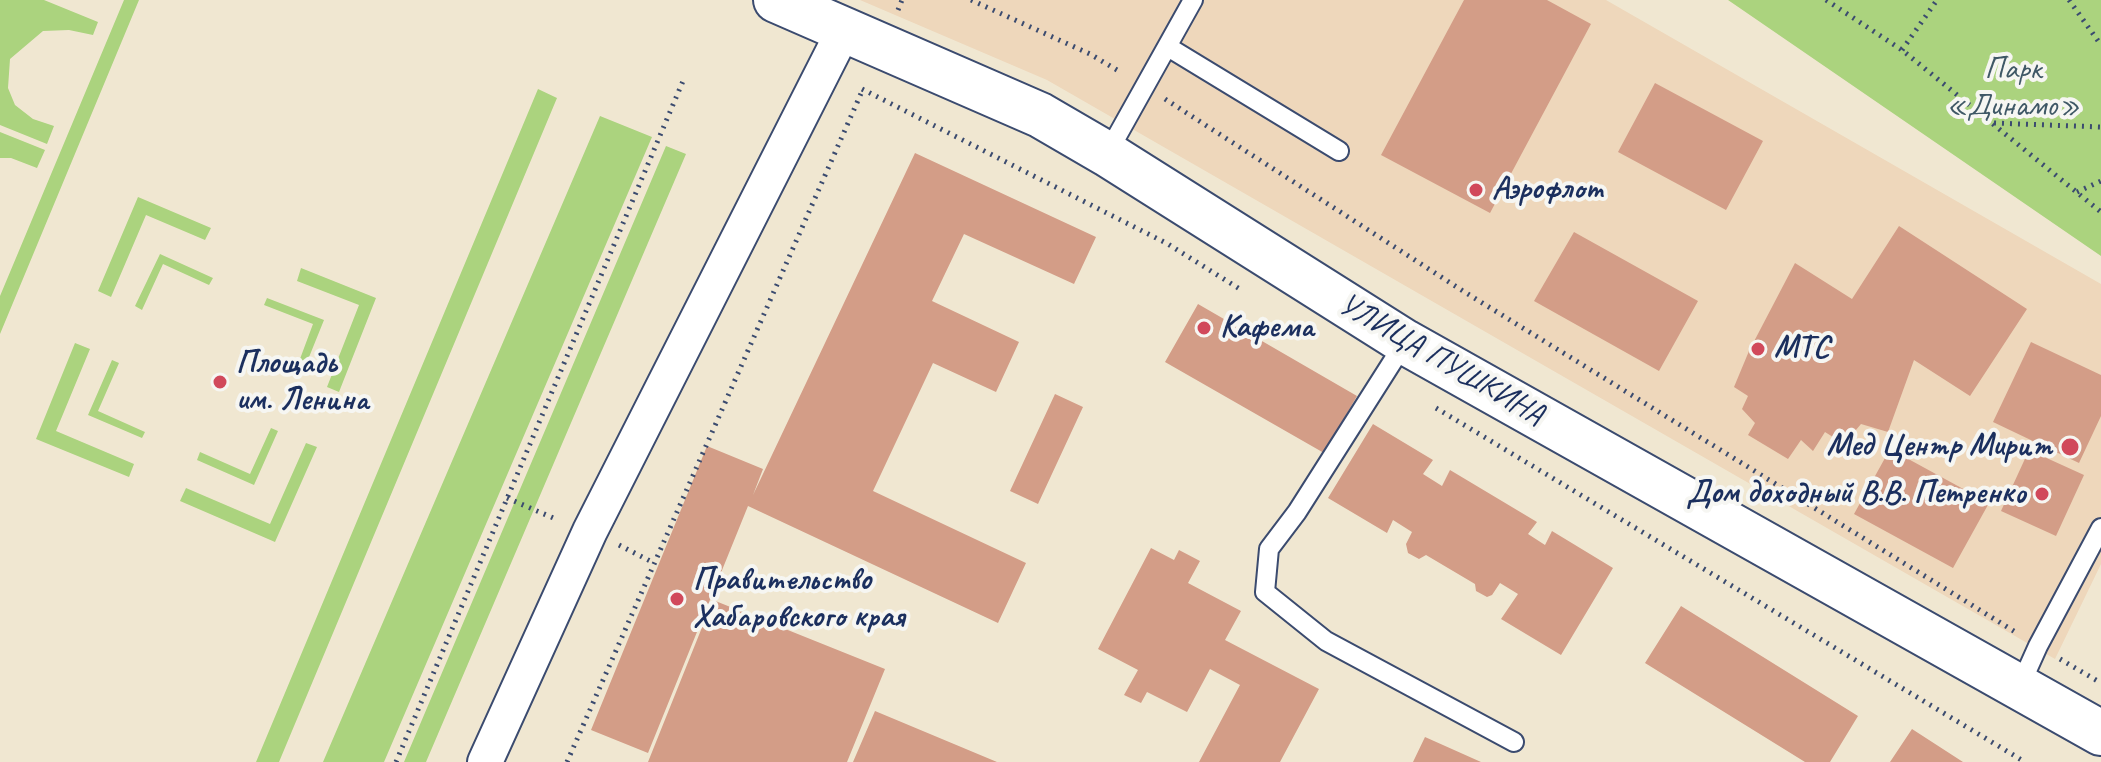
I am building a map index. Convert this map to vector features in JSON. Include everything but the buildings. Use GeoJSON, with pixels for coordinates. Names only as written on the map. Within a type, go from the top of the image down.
{"type":"FeatureCollection","features":[{"type":"Feature","properties":{"kind":"street","name":"УЛИЦА ПУШКИНА"},"geometry":{"type":"LineString","coordinates":[[776,0],[1040,115],[1107,154],[1394,359],[2020,686],[2101,733]]}},
{"type":"Feature","properties":{"kind":"street"},"geometry":{"type":"LineString","coordinates":[[485,762],[590,531],[863,38]]}},
{"type":"Feature","properties":{"kind":"lane"},"geometry":{"type":"LineString","coordinates":[[1107,154],[1193,0]]}},
{"type":"Feature","properties":{"kind":"lane"},"geometry":{"type":"LineString","coordinates":[[1168,47],[1339,151]]}},
{"type":"Feature","properties":{"kind":"lane"},"geometry":{"type":"LineString","coordinates":[[1394,359],[1297,512],[1269,549],[1265,592],[1326,641],[1514,742]]}},
{"type":"Feature","properties":{"kind":"lane"},"geometry":{"type":"LineString","coordinates":[[2020,686],[2101,528]]}},
{"type":"Feature","properties":{"kind":"path"},"geometry":{"type":"LineString","coordinates":[[567,762],[862,89],[863,38],[902,0]]}},
{"type":"Feature","properties":{"kind":"path"},"geometry":{"type":"LineString","coordinates":[[971,0],[1090,54],[1143,85],[1463,291],[2101,683]]}},
{"type":"Feature","properties":{"kind":"path"},"geometry":{"type":"LineString","coordinates":[[1826,0],[1902,50],[2101,212]]}},
{"type":"Feature","properties":{"kind":"path"},"geometry":{"type":"LineString","coordinates":[[1902,50],[1937,0]]}},
{"type":"Feature","properties":{"kind":"path"},"geometry":{"type":"LineString","coordinates":[[2069,0],[2101,45]]}},
{"type":"Feature","properties":{"kind":"path"},"geometry":{"type":"LineString","coordinates":[[396,762],[683,81]]}},
{"type":"Feature","properties":{"kind":"path"},"geometry":{"type":"LineString","coordinates":[[862,89],[1168,244],[1249,294]]}},
{"type":"Feature","properties":{"kind":"path"},"geometry":{"type":"LineString","coordinates":[[1993,123],[2101,127]]}},
{"type":"Feature","properties":{"kind":"path"},"geometry":{"type":"LineString","coordinates":[[2077,192],[2101,181]]}},
{"type":"Feature","properties":{"kind":"path"},"geometry":{"type":"LineString","coordinates":[[1394,359],[2025,762]]}},
{"type":"Feature","properties":{"kind":"shaded area"},"geometry":{"type":"Polygon","coordinates":[[[860,0],[1606,0],[2101,284],[2101,564],[2055,659],[1047,80],[860,0]]]}},
{"type":"Feature","properties":{"kind":"green space"},"geometry":{"type":"Polygon","coordinates":[[[0,0],[44,0],[98,22],[93,35],[69,30],[43,31],[10,59],[8,88],[15,105],[33,119],[54,126],[47,144],[0,125],[0,0]]]}},
{"type":"Feature","properties":{"kind":"green space"},"geometry":{"type":"Polygon","coordinates":[[[124,0],[139,0],[0,334],[0,296],[124,0]]]}},
{"type":"Feature","properties":{"kind":"green space","name":"Парк «Динамо»"},"geometry":{"type":"Polygon","coordinates":[[[1728,0],[2101,0],[2101,256],[1728,0]]]}},
{"type":"Feature","properties":{"kind":"green space"},"geometry":{"type":"Polygon","coordinates":[[[538,89],[557,98],[279,762],[256,762],[538,89]]]}},
{"type":"Feature","properties":{"kind":"green space"},"geometry":{"type":"Polygon","coordinates":[[[600,116],[652,137],[384,762],[323,762],[600,116]]]}},
{"type":"Feature","properties":{"kind":"green space"},"geometry":{"type":"Polygon","coordinates":[[[0,132],[45,150],[37,168],[11,158],[0,158],[0,132]]]}},
{"type":"Feature","properties":{"kind":"green space"},"geometry":{"type":"Polygon","coordinates":[[[666,146],[686,154],[426,762],[404,762],[666,146]]]}},
{"type":"Feature","properties":{"kind":"green space"},"geometry":{"type":"Polygon","coordinates":[[[138,197],[211,228],[205,240],[146,215],[111,297],[98,291],[138,197]]]}},
{"type":"Feature","properties":{"kind":"green space"},"geometry":{"type":"Polygon","coordinates":[[[160,254],[213,278],[209,285],[163,264],[142,310],[135,306],[160,254]]]}},
{"type":"Feature","properties":{"kind":"green space"},"geometry":{"type":"Polygon","coordinates":[[[301,268],[376,298],[339,392],[327,387],[359,305],[297,281],[301,268]]]}},
{"type":"Feature","properties":{"kind":"green space"},"geometry":{"type":"Polygon","coordinates":[[[267,298],[324,320],[301,377],[294,375],[313,324],[264,305],[267,298]]]}},
{"type":"Feature","properties":{"kind":"green space"},"geometry":{"type":"Polygon","coordinates":[[[75,343],[90,349],[56,431],[134,464],[129,477],[36,439],[75,343]]]}},
{"type":"Feature","properties":{"kind":"green space"},"geometry":{"type":"Polygon","coordinates":[[[112,360],[119,363],[98,411],[145,432],[142,438],[88,415],[112,360]]]}},
{"type":"Feature","properties":{"kind":"green space"},"geometry":{"type":"Polygon","coordinates":[[[271,428],[278,431],[254,485],[197,460],[200,452],[250,474],[271,428]]]}},
{"type":"Feature","properties":{"kind":"green space"},"geometry":{"type":"Polygon","coordinates":[[[306,443],[317,447],[275,542],[180,501],[186,488],[270,524],[306,443]]]}},
{"type":"Feature","properties":{"kind":"place","name":"Аэрофлот"},"geometry":{"type":"Point","coordinates":[1476,190]}},
{"type":"Feature","properties":{"kind":"place","name":"Кафема"},"geometry":{"type":"Point","coordinates":[1204,328]}},
{"type":"Feature","properties":{"kind":"place","name":"МТС"},"geometry":{"type":"Point","coordinates":[1758,349]}},
{"type":"Feature","properties":{"kind":"place","name":"Площадь им. Ленина"},"geometry":{"type":"Point","coordinates":[220,382]}},
{"type":"Feature","properties":{"kind":"place","name":"Мед Центр Мирит"},"geometry":{"type":"Point","coordinates":[2070,447]}},
{"type":"Feature","properties":{"kind":"place","name":"Дом доходный В.В. Петренко"},"geometry":{"type":"Point","coordinates":[2042,494]}},
{"type":"Feature","properties":{"kind":"place","name":"Правительство Хабаровского края"},"geometry":{"type":"Point","coordinates":[677,599]}}]}
